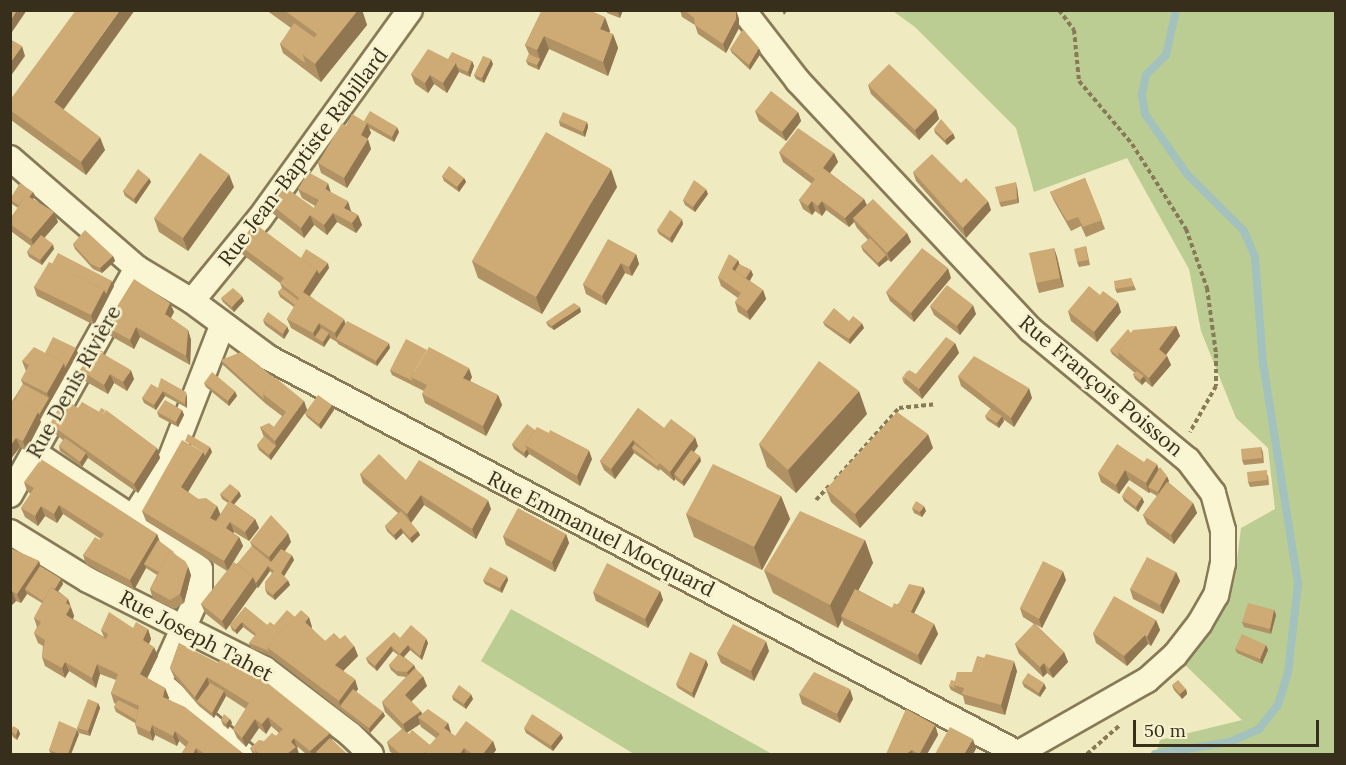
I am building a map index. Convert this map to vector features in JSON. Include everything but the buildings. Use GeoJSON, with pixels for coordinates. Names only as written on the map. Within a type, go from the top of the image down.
{"type":"FeatureCollection","features":[{"type":"Feature","properties":{"kind":"street","name":"Rue Jean-Baptiste Rabillard"},"geometry":{"type":"LineString","coordinates":[[192,301],[261,218],[410,10]]}},
{"type":"Feature","properties":{"kind":"street","name":"Rue François Poisson"},"geometry":{"type":"LineString","coordinates":[[743,10],[798,81],[1030,329],[1176,450],[1202,477],[1220,514],[1222,571],[1209,609],[1175,655],[1147,680],[1018,754]]}},
{"type":"Feature","properties":{"kind":"street"},"geometry":{"type":"LineString","coordinates":[[10,158],[137,268],[192,301]]}},
{"type":"Feature","properties":{"kind":"street","name":"Rue Denis Rivière"},"geometry":{"type":"LineString","coordinates":[[10,495],[137,268]]}},
{"type":"Feature","properties":{"kind":"street","name":"Rue Emmanuel Mocquard"},"geometry":{"type":"LineString","coordinates":[[192,301],[222,326],[269,358],[418,440],[592,528],[1018,754]]}},
{"type":"Feature","properties":{"kind":"street"},"geometry":{"type":"LineString","coordinates":[[133,518],[170,460],[222,326]]}},
{"type":"Feature","properties":{"kind":"street"},"geometry":{"type":"LineString","coordinates":[[35,453],[133,518],[200,569],[200,591],[159,682],[243,754]]}},
{"type":"Feature","properties":{"kind":"street","name":"Rue Joseph Tahet"},"geometry":{"type":"LineString","coordinates":[[10,532],[88,580],[265,669],[350,734],[371,754]]}},
{"type":"Feature","properties":{"kind":"path"},"geometry":{"type":"LineString","coordinates":[[1059,10],[1074,30],[1079,81],[1132,144],[1186,229],[1207,288],[1216,354],[1216,386],[1203,413],[1176,450]]}},
{"type":"Feature","properties":{"kind":"path"},"geometry":{"type":"LineString","coordinates":[[816,500],[899,408],[935,404]]}},
{"type":"Feature","properties":{"kind":"green space"},"geometry":{"type":"Polygon","coordinates":[[[893,11],[1335,11],[1335,754],[1156,754],[1160,740],[1242,720],[1181,661],[1216,619],[1235,576],[1241,528],[1275,509],[1268,448],[1236,418],[1201,331],[1189,269],[1127,158],[1034,192],[1016,128],[915,27],[893,11]]]}},
{"type":"Feature","properties":{"kind":"green space"},"geometry":{"type":"Polygon","coordinates":[[[511,609],[772,754],[634,754],[481,661],[511,609]]]}},
{"type":"Feature","properties":{"kind":"waterway"},"geometry":{"type":"LineString","coordinates":[[1155,754],[1230,742],[1259,729],[1278,705],[1288,673],[1298,584],[1263,364],[1255,257],[1244,231],[1187,174],[1145,114],[1142,95],[1146,75],[1166,55],[1176,10]]}}]}
